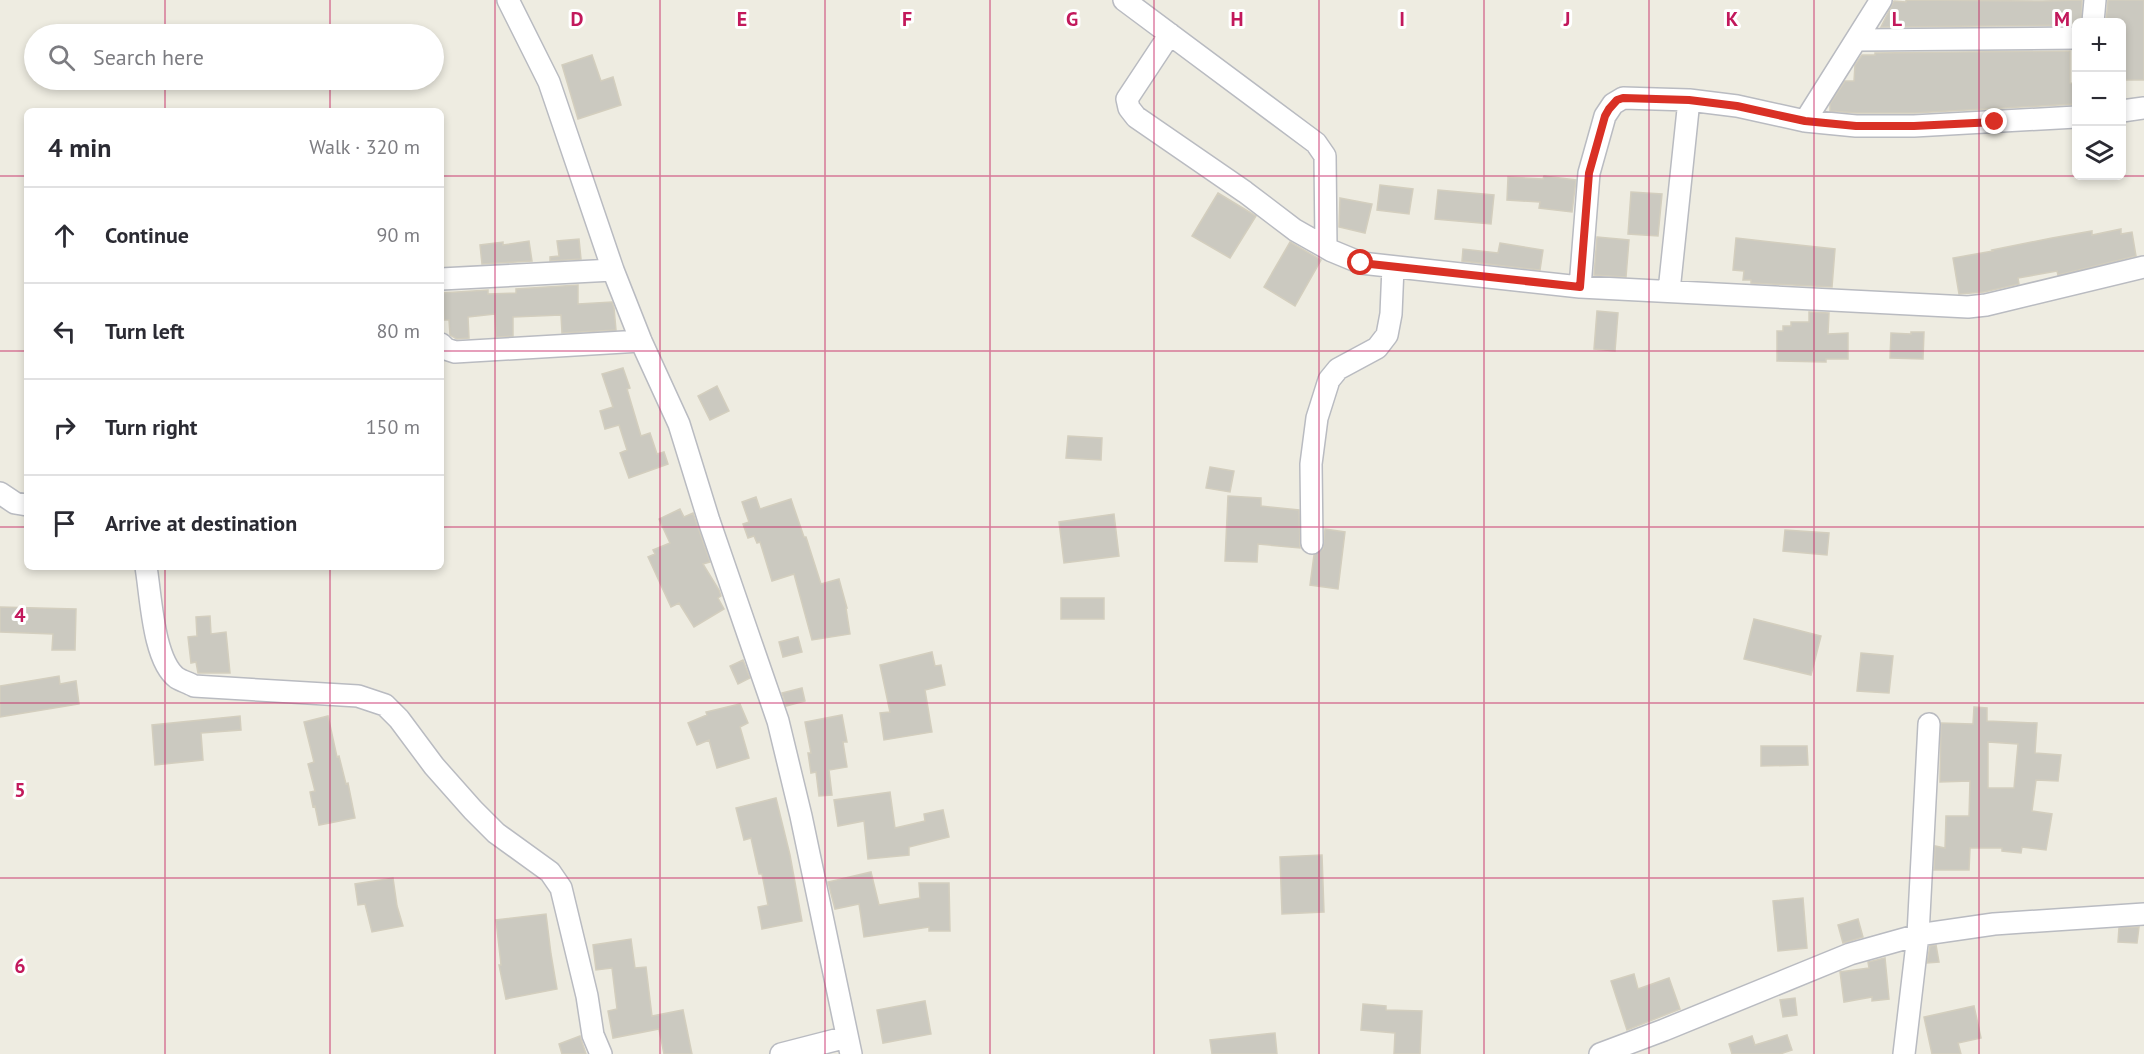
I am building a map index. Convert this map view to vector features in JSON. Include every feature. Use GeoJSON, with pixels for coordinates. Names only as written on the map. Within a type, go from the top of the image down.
{"type":"FeatureCollection","features":[{"type":"Feature","properties":{"kind":"street"},"geometry":{"type":"LineString","coordinates":[[508,0],[549,82],[577,158],[599,231],[641,341],[678,424],[778,721],[801,816],[849,1046],[781,1054]]}},
{"type":"Feature","properties":{"kind":"street"},"geometry":{"type":"LineString","coordinates":[[1124,0],[1316,143],[1325,156],[1326,247]]}},
{"type":"Feature","properties":{"kind":"street"},"geometry":{"type":"LineString","coordinates":[[1805,121],[1881,0]]}},
{"type":"Feature","properties":{"kind":"street"},"geometry":{"type":"LineString","coordinates":[[2093,18],[2095,0]]}},
{"type":"Feature","properties":{"kind":"street"},"geometry":{"type":"LineString","coordinates":[[1170,34],[1127,99],[1129,108],[1136,117],[1245,192],[1294,230],[1361,263],[1580,287],[1968,307],[1986,305],[2144,267]]}},
{"type":"Feature","properties":{"kind":"street"},"geometry":{"type":"LineString","coordinates":[[1857,40],[2072,38]]}},
{"type":"Feature","properties":{"kind":"street"},"geometry":{"type":"LineString","coordinates":[[1580,287],[1589,173],[1609,109],[1617,100],[1623,98],[1689,100],[1737,106],[1805,121],[1856,126],[1914,126],[2072,117]]}},
{"type":"Feature","properties":{"kind":"street"},"geometry":{"type":"LineString","coordinates":[[1669,291],[1689,100]]}},
{"type":"Feature","properties":{"kind":"street"},"geometry":{"type":"LineString","coordinates":[[2126,110],[2144,108]]}},
{"type":"Feature","properties":{"kind":"street"},"geometry":{"type":"LineString","coordinates":[[1312,543],[1311,464],[1317,418],[1329,380],[1338,369],[1377,348],[1387,335],[1391,315],[1393,267]]}},
{"type":"Feature","properties":{"kind":"street"},"geometry":{"type":"LineString","coordinates":[[444,279],[614,270]]}},
{"type":"Feature","properties":{"kind":"street"},"geometry":{"type":"LineString","coordinates":[[444,347],[454,352],[641,341]]}},
{"type":"Feature","properties":{"kind":"street"},"geometry":{"type":"LineString","coordinates":[[0,493],[15,503],[24,505]]}},
{"type":"Feature","properties":{"kind":"street"},"geometry":{"type":"LineString","coordinates":[[146,570],[164,661],[177,677],[194,686],[358,696],[385,705],[473,810],[496,832],[550,872],[561,888],[587,996],[592,1035],[601,1054]]}},
{"type":"Feature","properties":{"kind":"street"},"geometry":{"type":"LineString","coordinates":[[1904,1054],[1917,935],[1929,724]]}},
{"type":"Feature","properties":{"kind":"street"},"geometry":{"type":"LineString","coordinates":[[1600,1054],[1665,1030],[1850,954],[1917,935],[1994,924],[2144,914]]}},
{"type":"Feature","properties":{"kind":"building"},"geometry":{"type":"Polygon","coordinates":[[[1906,0],[2082,0],[2081,18],[2072,18],[2072,25],[1881,27],[1894,1],[1906,2],[1906,0]]]}},
{"type":"Feature","properties":{"kind":"building"},"geometry":{"type":"Polygon","coordinates":[[[2108,0],[2144,0],[2144,80],[2126,80],[2126,18],[2106,18],[2108,0]]]}},
{"type":"Feature","properties":{"kind":"building"},"geometry":{"type":"Polygon","coordinates":[[[2070,51],[2072,104],[1914,113],[1830,111],[1830,104],[1845,81],[1854,81],[1855,65],[1862,55],[1875,55],[1875,53],[2070,51]]]}},
{"type":"Feature","properties":{"kind":"building"},"geometry":{"type":"Polygon","coordinates":[[[592,55],[601,81],[613,77],[621,105],[578,119],[562,65],[592,55]]]}},
{"type":"Feature","properties":{"kind":"building"},"geometry":{"type":"Polygon","coordinates":[[[1544,176],[1576,180],[1572,212],[1539,208],[1540,202],[1507,200],[1508,177],[1543,179],[1544,176]]]}},
{"type":"Feature","properties":{"kind":"building"},"geometry":{"type":"Polygon","coordinates":[[[1380,185],[1413,189],[1409,214],[1377,210],[1380,185]]]}},
{"type":"Feature","properties":{"kind":"building"},"geometry":{"type":"Polygon","coordinates":[[[1438,190],[1494,195],[1491,224],[1435,219],[1438,190]]]}},
{"type":"Feature","properties":{"kind":"building"},"geometry":{"type":"Polygon","coordinates":[[[1631,192],[1662,194],[1658,236],[1628,234],[1631,192]]]}},
{"type":"Feature","properties":{"kind":"building"},"geometry":{"type":"Polygon","coordinates":[[[1218,193],[1256,216],[1230,258],[1192,236],[1218,193]]]}},
{"type":"Feature","properties":{"kind":"building"},"geometry":{"type":"Polygon","coordinates":[[[1340,198],[1372,204],[1365,233],[1339,227],[1340,198]]]}},
{"type":"Feature","properties":{"kind":"building"},"geometry":{"type":"Polygon","coordinates":[[[2121,229],[2121,234],[2132,232],[2136,256],[2058,275],[2057,271],[2018,278],[2019,284],[1984,292],[1959,294],[1953,258],[2092,231],[2092,235],[2121,229]]]}},
{"type":"Feature","properties":{"kind":"building"},"geometry":{"type":"Polygon","coordinates":[[[1597,237],[1629,240],[1626,277],[1594,275],[1597,237]]]}},
{"type":"Feature","properties":{"kind":"building"},"geometry":{"type":"Polygon","coordinates":[[[1736,238],[1835,249],[1832,287],[1751,283],[1751,280],[1743,280],[1744,271],[1733,270],[1736,238]]]}},
{"type":"Feature","properties":{"kind":"building"},"geometry":{"type":"Polygon","coordinates":[[[579,239],[581,259],[550,261],[550,257],[559,256],[557,241],[579,239]]]}},
{"type":"Feature","properties":{"kind":"building"},"geometry":{"type":"Polygon","coordinates":[[[529,241],[532,261],[482,264],[480,245],[503,242],[503,245],[529,241]]]}},
{"type":"Feature","properties":{"kind":"building"},"geometry":{"type":"Polygon","coordinates":[[[1290,242],[1321,260],[1295,306],[1264,287],[1290,242]]]}},
{"type":"Feature","properties":{"kind":"building"},"geometry":{"type":"Polygon","coordinates":[[[1500,243],[1543,250],[1540,270],[1462,261],[1463,249],[1498,253],[1500,243]]]}},
{"type":"Feature","properties":{"kind":"building"},"geometry":{"type":"Polygon","coordinates":[[[578,285],[578,304],[612,302],[616,330],[562,333],[561,315],[513,317],[513,336],[496,337],[495,314],[468,317],[469,338],[457,339],[450,335],[449,320],[444,320],[444,293],[488,290],[488,294],[516,293],[516,289],[578,285]]]}},
{"type":"Feature","properties":{"kind":"building"},"geometry":{"type":"Polygon","coordinates":[[[1597,311],[1618,313],[1615,351],[1594,349],[1597,311]]]}},
{"type":"Feature","properties":{"kind":"building"},"geometry":{"type":"Polygon","coordinates":[[[1809,312],[1829,313],[1828,334],[1848,333],[1848,359],[1826,359],[1826,362],[1777,361],[1777,331],[1783,331],[1783,326],[1791,326],[1791,322],[1809,322],[1809,312]]]}},
{"type":"Feature","properties":{"kind":"building"},"geometry":{"type":"Polygon","coordinates":[[[1911,332],[1924,332],[1923,359],[1890,358],[1891,333],[1911,334],[1911,332]]]}},
{"type":"Feature","properties":{"kind":"building"},"geometry":{"type":"Polygon","coordinates":[[[623,368],[641,436],[650,433],[657,454],[664,452],[668,464],[629,478],[620,453],[627,450],[619,425],[605,429],[600,411],[613,407],[602,374],[623,368]]]}},
{"type":"Feature","properties":{"kind":"building"},"geometry":{"type":"Polygon","coordinates":[[[717,386],[729,411],[710,420],[698,396],[717,386]]]}},
{"type":"Feature","properties":{"kind":"building"},"geometry":{"type":"Polygon","coordinates":[[[1068,436],[1102,438],[1101,460],[1066,458],[1068,436]]]}},
{"type":"Feature","properties":{"kind":"building"},"geometry":{"type":"Polygon","coordinates":[[[1210,467],[1234,471],[1230,492],[1206,488],[1210,467]]]}},
{"type":"Feature","properties":{"kind":"building"},"geometry":{"type":"Polygon","coordinates":[[[1228,496],[1261,498],[1261,506],[1299,510],[1300,548],[1258,544],[1257,562],[1225,561],[1228,496]]]}},
{"type":"Feature","properties":{"kind":"building"},"geometry":{"type":"Polygon","coordinates":[[[756,497],[760,509],[791,499],[821,584],[839,579],[847,608],[850,634],[812,640],[794,574],[772,581],[760,542],[757,543],[754,536],[748,538],[743,524],[749,522],[742,502],[756,497]]]}},
{"type":"Feature","properties":{"kind":"building"},"geometry":{"type":"Polygon","coordinates":[[[680,509],[684,517],[693,513],[710,562],[703,564],[719,590],[721,596],[718,598],[724,609],[694,627],[679,603],[671,607],[648,557],[655,554],[653,550],[670,543],[659,519],[680,509]]]}},
{"type":"Feature","properties":{"kind":"building"},"geometry":{"type":"Polygon","coordinates":[[[1114,514],[1119,556],[1064,563],[1059,522],[1114,514]]]}},
{"type":"Feature","properties":{"kind":"building"},"geometry":{"type":"Polygon","coordinates":[[[1325,529],[1345,532],[1338,589],[1310,585],[1314,555],[1323,549],[1325,529]]]}},
{"type":"Feature","properties":{"kind":"building"},"geometry":{"type":"Polygon","coordinates":[[[1785,530],[1829,533],[1827,555],[1783,551],[1785,530]]]}},
{"type":"Feature","properties":{"kind":"building"},"geometry":{"type":"Polygon","coordinates":[[[1061,598],[1104,598],[1104,619],[1061,619],[1061,598]]]}},
{"type":"Feature","properties":{"kind":"building"},"geometry":{"type":"Polygon","coordinates":[[[0,607],[76,609],[75,650],[52,650],[53,634],[0,632],[0,607]]]}},
{"type":"Feature","properties":{"kind":"building"},"geometry":{"type":"Polygon","coordinates":[[[210,616],[211,634],[226,632],[230,673],[198,673],[196,662],[191,663],[188,637],[197,636],[196,617],[210,616]]]}},
{"type":"Feature","properties":{"kind":"building"},"geometry":{"type":"Polygon","coordinates":[[[1754,619],[1821,636],[1811,675],[1744,659],[1754,619]]]}},
{"type":"Feature","properties":{"kind":"building"},"geometry":{"type":"Polygon","coordinates":[[[798,637],[802,652],[783,657],[779,642],[798,637]]]}},
{"type":"Feature","properties":{"kind":"building"},"geometry":{"type":"Polygon","coordinates":[[[932,652],[935,666],[941,665],[945,685],[925,690],[932,732],[884,740],[880,713],[890,712],[880,665],[932,652]]]}},
{"type":"Feature","properties":{"kind":"building"},"geometry":{"type":"Polygon","coordinates":[[[1861,653],[1893,656],[1889,693],[1857,691],[1861,653]]]}},
{"type":"Feature","properties":{"kind":"building"},"geometry":{"type":"Polygon","coordinates":[[[743,660],[750,678],[738,684],[730,666],[743,660]]]}},
{"type":"Feature","properties":{"kind":"building"},"geometry":{"type":"Polygon","coordinates":[[[59,676],[60,684],[76,681],[79,704],[0,717],[0,686],[59,676]]]}},
{"type":"Feature","properties":{"kind":"building"},"geometry":{"type":"Polygon","coordinates":[[[802,688],[805,701],[786,706],[782,693],[802,688]]]}},
{"type":"Feature","properties":{"kind":"building"},"geometry":{"type":"Polygon","coordinates":[[[740,704],[748,723],[740,727],[749,758],[717,768],[709,740],[697,745],[688,723],[707,715],[706,712],[740,704]]]}},
{"type":"Feature","properties":{"kind":"building"},"geometry":{"type":"Polygon","coordinates":[[[1974,707],[1987,708],[1987,721],[2037,723],[2035,753],[2061,755],[2058,781],[2036,780],[2032,811],[2052,814],[2046,850],[2022,847],[2021,853],[2002,851],[2002,848],[1970,848],[1969,870],[1934,870],[1935,846],[1945,848],[1946,816],[1969,816],[1970,781],[1940,782],[1941,723],[1973,724],[1974,707]],[[1988,742],[1988,788],[2014,788],[2018,744],[1988,742]]]}},
{"type":"Feature","properties":{"kind":"building"},"geometry":{"type":"Polygon","coordinates":[[[842,715],[847,742],[843,742],[847,767],[829,770],[832,795],[819,796],[816,772],[811,773],[808,753],[811,753],[805,722],[842,715]]]}},
{"type":"Feature","properties":{"kind":"building"},"geometry":{"type":"Polygon","coordinates":[[[240,716],[241,730],[201,733],[203,760],[155,765],[152,725],[240,716]]]}},
{"type":"Feature","properties":{"kind":"building"},"geometry":{"type":"Polygon","coordinates":[[[328,716],[337,757],[339,756],[346,784],[348,783],[355,818],[319,825],[310,792],[315,791],[308,764],[314,762],[304,722],[328,716]]]}},
{"type":"Feature","properties":{"kind":"building"},"geometry":{"type":"Polygon","coordinates":[[[1761,746],[1807,746],[1808,765],[1761,766],[1761,746]]]}},
{"type":"Feature","properties":{"kind":"building"},"geometry":{"type":"Polygon","coordinates":[[[890,792],[895,828],[925,821],[924,814],[943,810],[949,837],[909,847],[909,855],[868,859],[864,821],[838,826],[834,800],[890,792]]]}},
{"type":"Feature","properties":{"kind":"building"},"geometry":{"type":"Polygon","coordinates":[[[776,798],[790,855],[802,921],[762,929],[758,907],[768,905],[762,874],[759,874],[751,838],[744,840],[736,808],[776,798]]]}},
{"type":"Feature","properties":{"kind":"building"},"geometry":{"type":"Polygon","coordinates":[[[1322,855],[1324,912],[1282,914],[1280,857],[1322,855]]]}},
{"type":"Feature","properties":{"kind":"building"},"geometry":{"type":"Polygon","coordinates":[[[871,872],[879,905],[920,898],[919,883],[949,883],[950,931],[929,931],[929,927],[864,937],[859,904],[835,909],[828,882],[871,872]]]}},
{"type":"Feature","properties":{"kind":"building"},"geometry":{"type":"Polygon","coordinates":[[[393,878],[403,926],[372,932],[365,904],[358,905],[355,884],[393,878]]]}},
{"type":"Feature","properties":{"kind":"building"},"geometry":{"type":"Polygon","coordinates":[[[1803,898],[1807,948],[1778,951],[1773,901],[1803,898]]]}},
{"type":"Feature","properties":{"kind":"building"},"geometry":{"type":"Polygon","coordinates":[[[546,914],[557,989],[506,999],[499,965],[501,965],[496,920],[546,914]]]}},
{"type":"Feature","properties":{"kind":"building"},"geometry":{"type":"Polygon","coordinates":[[[1858,919],[1863,937],[1843,943],[1838,925],[1858,919]]]}},
{"type":"Feature","properties":{"kind":"building"},"geometry":{"type":"Polygon","coordinates":[[[2139,927],[2137,943],[2118,942],[2119,928],[2139,927]]]}},
{"type":"Feature","properties":{"kind":"building"},"geometry":{"type":"Polygon","coordinates":[[[631,939],[635,968],[646,967],[652,1016],[683,1010],[692,1054],[664,1054],[659,1029],[613,1038],[608,1011],[617,1009],[612,968],[596,970],[593,945],[631,939]]]}},
{"type":"Feature","properties":{"kind":"building"},"geometry":{"type":"Polygon","coordinates":[[[1936,945],[1939,962],[1927,963],[1930,946],[1936,945]]]}},
{"type":"Feature","properties":{"kind":"building"},"geometry":{"type":"Polygon","coordinates":[[[1885,958],[1889,999],[1872,1001],[1872,997],[1844,1002],[1840,972],[1869,968],[1868,962],[1885,958]]]}},
{"type":"Feature","properties":{"kind":"building"},"geometry":{"type":"Polygon","coordinates":[[[1634,974],[1638,989],[1669,978],[1680,1009],[1627,1030],[1611,981],[1634,974]]]}},
{"type":"Feature","properties":{"kind":"building"},"geometry":{"type":"Polygon","coordinates":[[[1795,998],[1797,1015],[1783,1017],[1780,1000],[1795,998]]]}},
{"type":"Feature","properties":{"kind":"building"},"geometry":{"type":"Polygon","coordinates":[[[925,1001],[931,1034],[883,1043],[877,1010],[925,1001]]]}},
{"type":"Feature","properties":{"kind":"building"},"geometry":{"type":"Polygon","coordinates":[[[1363,1004],[1386,1006],[1386,1010],[1422,1011],[1420,1054],[1394,1054],[1395,1033],[1361,1030],[1363,1004]]]}},
{"type":"Feature","properties":{"kind":"building"},"geometry":{"type":"Polygon","coordinates":[[[1974,1006],[1981,1038],[1958,1043],[1961,1054],[1932,1054],[1924,1017],[1974,1006]]]}},
{"type":"Feature","properties":{"kind":"building"},"geometry":{"type":"Polygon","coordinates":[[[1275,1033],[1277,1054],[1212,1054],[1210,1040],[1275,1033]]]}},
{"type":"Feature","properties":{"kind":"building"},"geometry":{"type":"Polygon","coordinates":[[[1787,1035],[1792,1050],[1780,1054],[1732,1054],[1729,1044],[1752,1036],[1755,1045],[1787,1035]]]}},
{"type":"Feature","properties":{"kind":"building"},"geometry":{"type":"Polygon","coordinates":[[[580,1036],[586,1054],[562,1054],[559,1044],[580,1036]]]}},
{"type":"Feature","properties":{"kind":"route"},"geometry":{"type":"LineString","coordinates":[[1361,263],[1580,287],[1589,173],[1605,116],[1612,104],[1623,98],[1689,100],[1737,106],[1805,121],[1856,126],[1995,122]]}}]}
